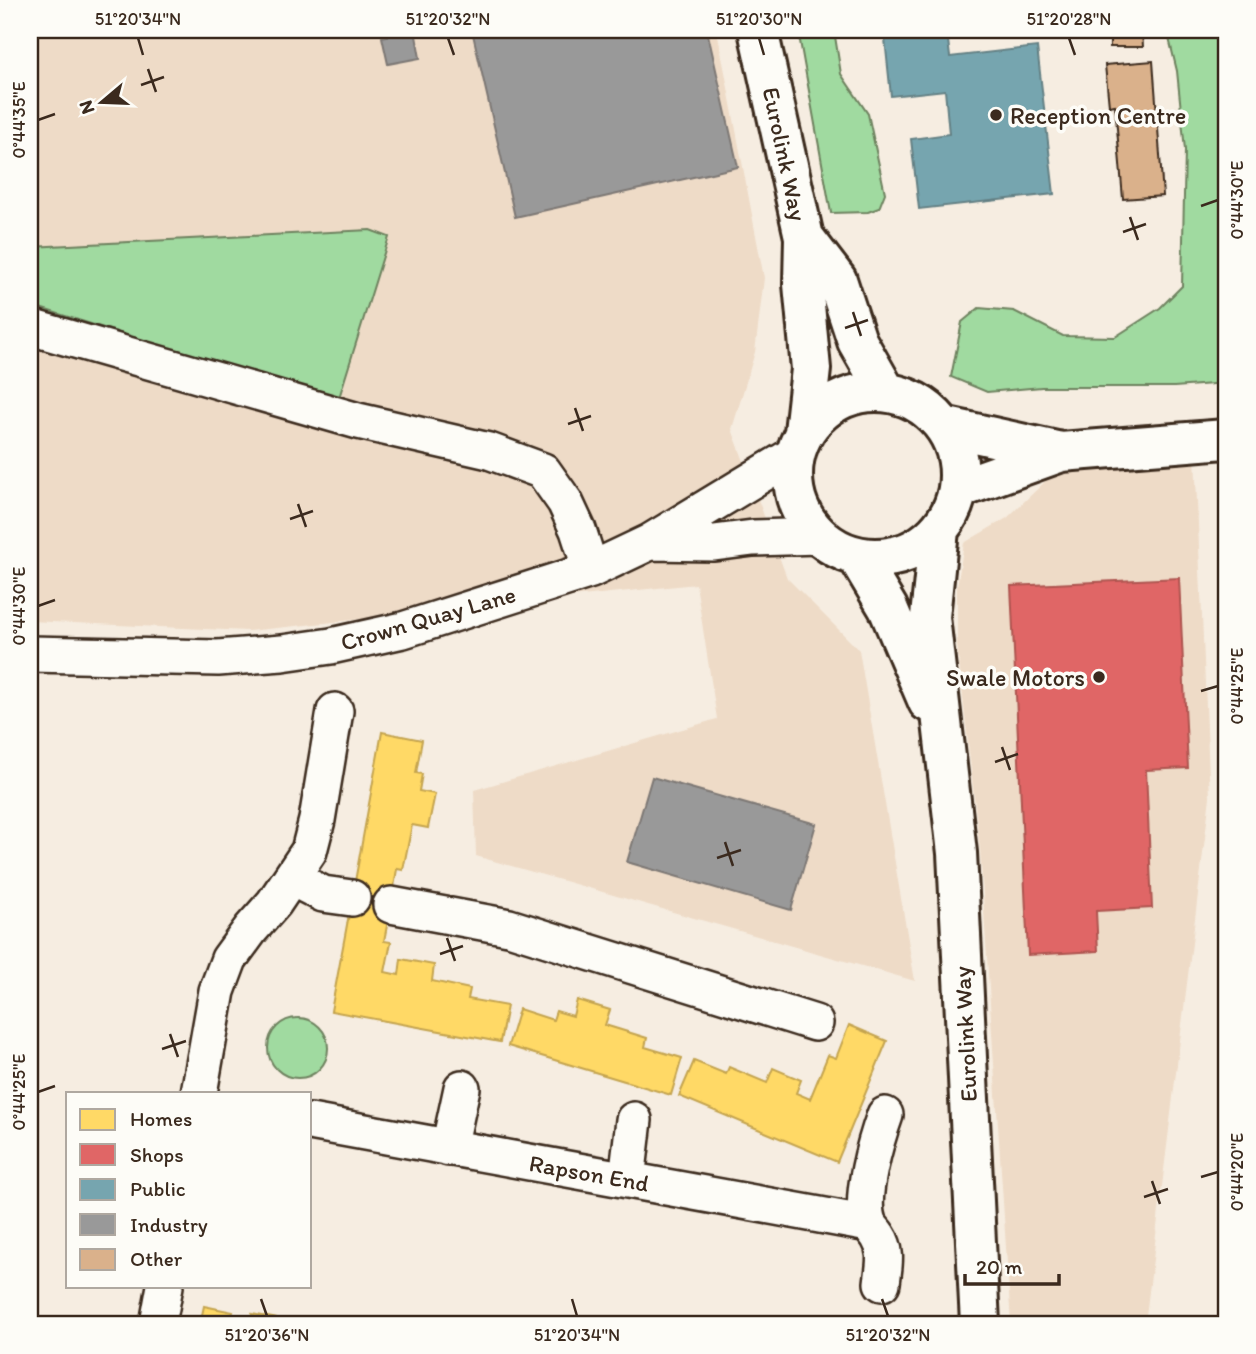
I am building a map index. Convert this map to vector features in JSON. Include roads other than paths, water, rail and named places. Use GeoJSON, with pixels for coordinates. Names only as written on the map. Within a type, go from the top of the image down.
{"type":"FeatureCollection","features":[{"type":"Feature","properties":{"kind":"main road","name":"Eurolink Way"},"geometry":{"type":"LineString","coordinates":[[758,30],[804,237],[803,284],[810,369],[800,443]]}},
{"type":"Feature","properties":{"kind":"main road","name":"Eurolink Way"},"geometry":{"type":"LineString","coordinates":[[804,237],[837,281],[857,341],[886,392]]}},
{"type":"Feature","properties":{"kind":"main road"},"geometry":{"type":"LineString","coordinates":[[886,392],[908,398],[927,410],[943,426],[954,446],[958,489],[951,511],[939,530],[922,545],[902,554],[880,558],[857,556],[837,549],[819,536],[805,519],[796,498],[792,477],[800,443],[819,414],[839,400],[862,393],[886,392]]}},
{"type":"Feature","properties":{"kind":"main road"},"geometry":{"type":"LineString","coordinates":[[943,426],[1061,452]]}},
{"type":"Feature","properties":{"kind":"main road"},"geometry":{"type":"LineString","coordinates":[[958,489],[1061,452],[1226,439]]}},
{"type":"Feature","properties":{"kind":"main road","name":"Eurolink Way"},"geometry":{"type":"LineString","coordinates":[[939,530],[930,617],[957,853],[980,1324]]}},
{"type":"Feature","properties":{"kind":"main road","name":"Eurolink Way"},"geometry":{"type":"LineString","coordinates":[[857,556],[888,608],[945,744]]}},
{"type":"Feature","properties":{"kind":"street"},"geometry":{"type":"LineString","coordinates":[[30,327],[358,421],[489,451],[543,471],[565,502],[578,530],[591,570]]}},
{"type":"Feature","properties":{"kind":"street","name":"Crown Quay Lane"},"geometry":{"type":"LineString","coordinates":[[30,654],[218,658],[331,646],[403,630],[591,570],[650,542],[800,443]]}},
{"type":"Feature","properties":{"kind":"street","name":"Crown Quay Lane"},"geometry":{"type":"LineString","coordinates":[[650,542],[714,543],[753,538],[819,536]]}},
{"type":"Feature","properties":{"kind":"street"},"geometry":{"type":"LineString","coordinates":[[199,1092],[217,991],[229,959],[292,878],[309,851],[317,820],[335,712]]}},
{"type":"Feature","properties":{"kind":"street"},"geometry":{"type":"LineString","coordinates":[[292,878],[323,894],[352,898]]}},
{"type":"Feature","properties":{"kind":"street"},"geometry":{"type":"LineString","coordinates":[[391,905],[509,927],[815,1023]]}},
{"type":"Feature","properties":{"kind":"street"},"geometry":{"type":"LineString","coordinates":[[449,1148],[462,1088]]}},
{"type":"Feature","properties":{"kind":"street"},"geometry":{"type":"LineString","coordinates":[[882,1283],[886,1255],[880,1238],[869,1224],[865,1205],[874,1145],[885,1115]]}},
{"type":"Feature","properties":{"kind":"street"},"geometry":{"type":"LineString","coordinates":[[627,1180],[634,1121]]}},
{"type":"Feature","properties":{"kind":"street","name":"Rapson End"},"geometry":{"type":"LineString","coordinates":[[312,1122],[869,1224]]}},
{"type":"Feature","properties":{"kind":"street"},"geometry":{"type":"LineString","coordinates":[[158,1324],[165,1288]]}},
{"type":"Feature","properties":{"kind":"place","name":"Reception Centre"},"geometry":{"type":"Point","coordinates":[996,115]}},
{"type":"Feature","properties":{"kind":"place","name":"Swale Motors"},"geometry":{"type":"Point","coordinates":[1099,677]}}]}
